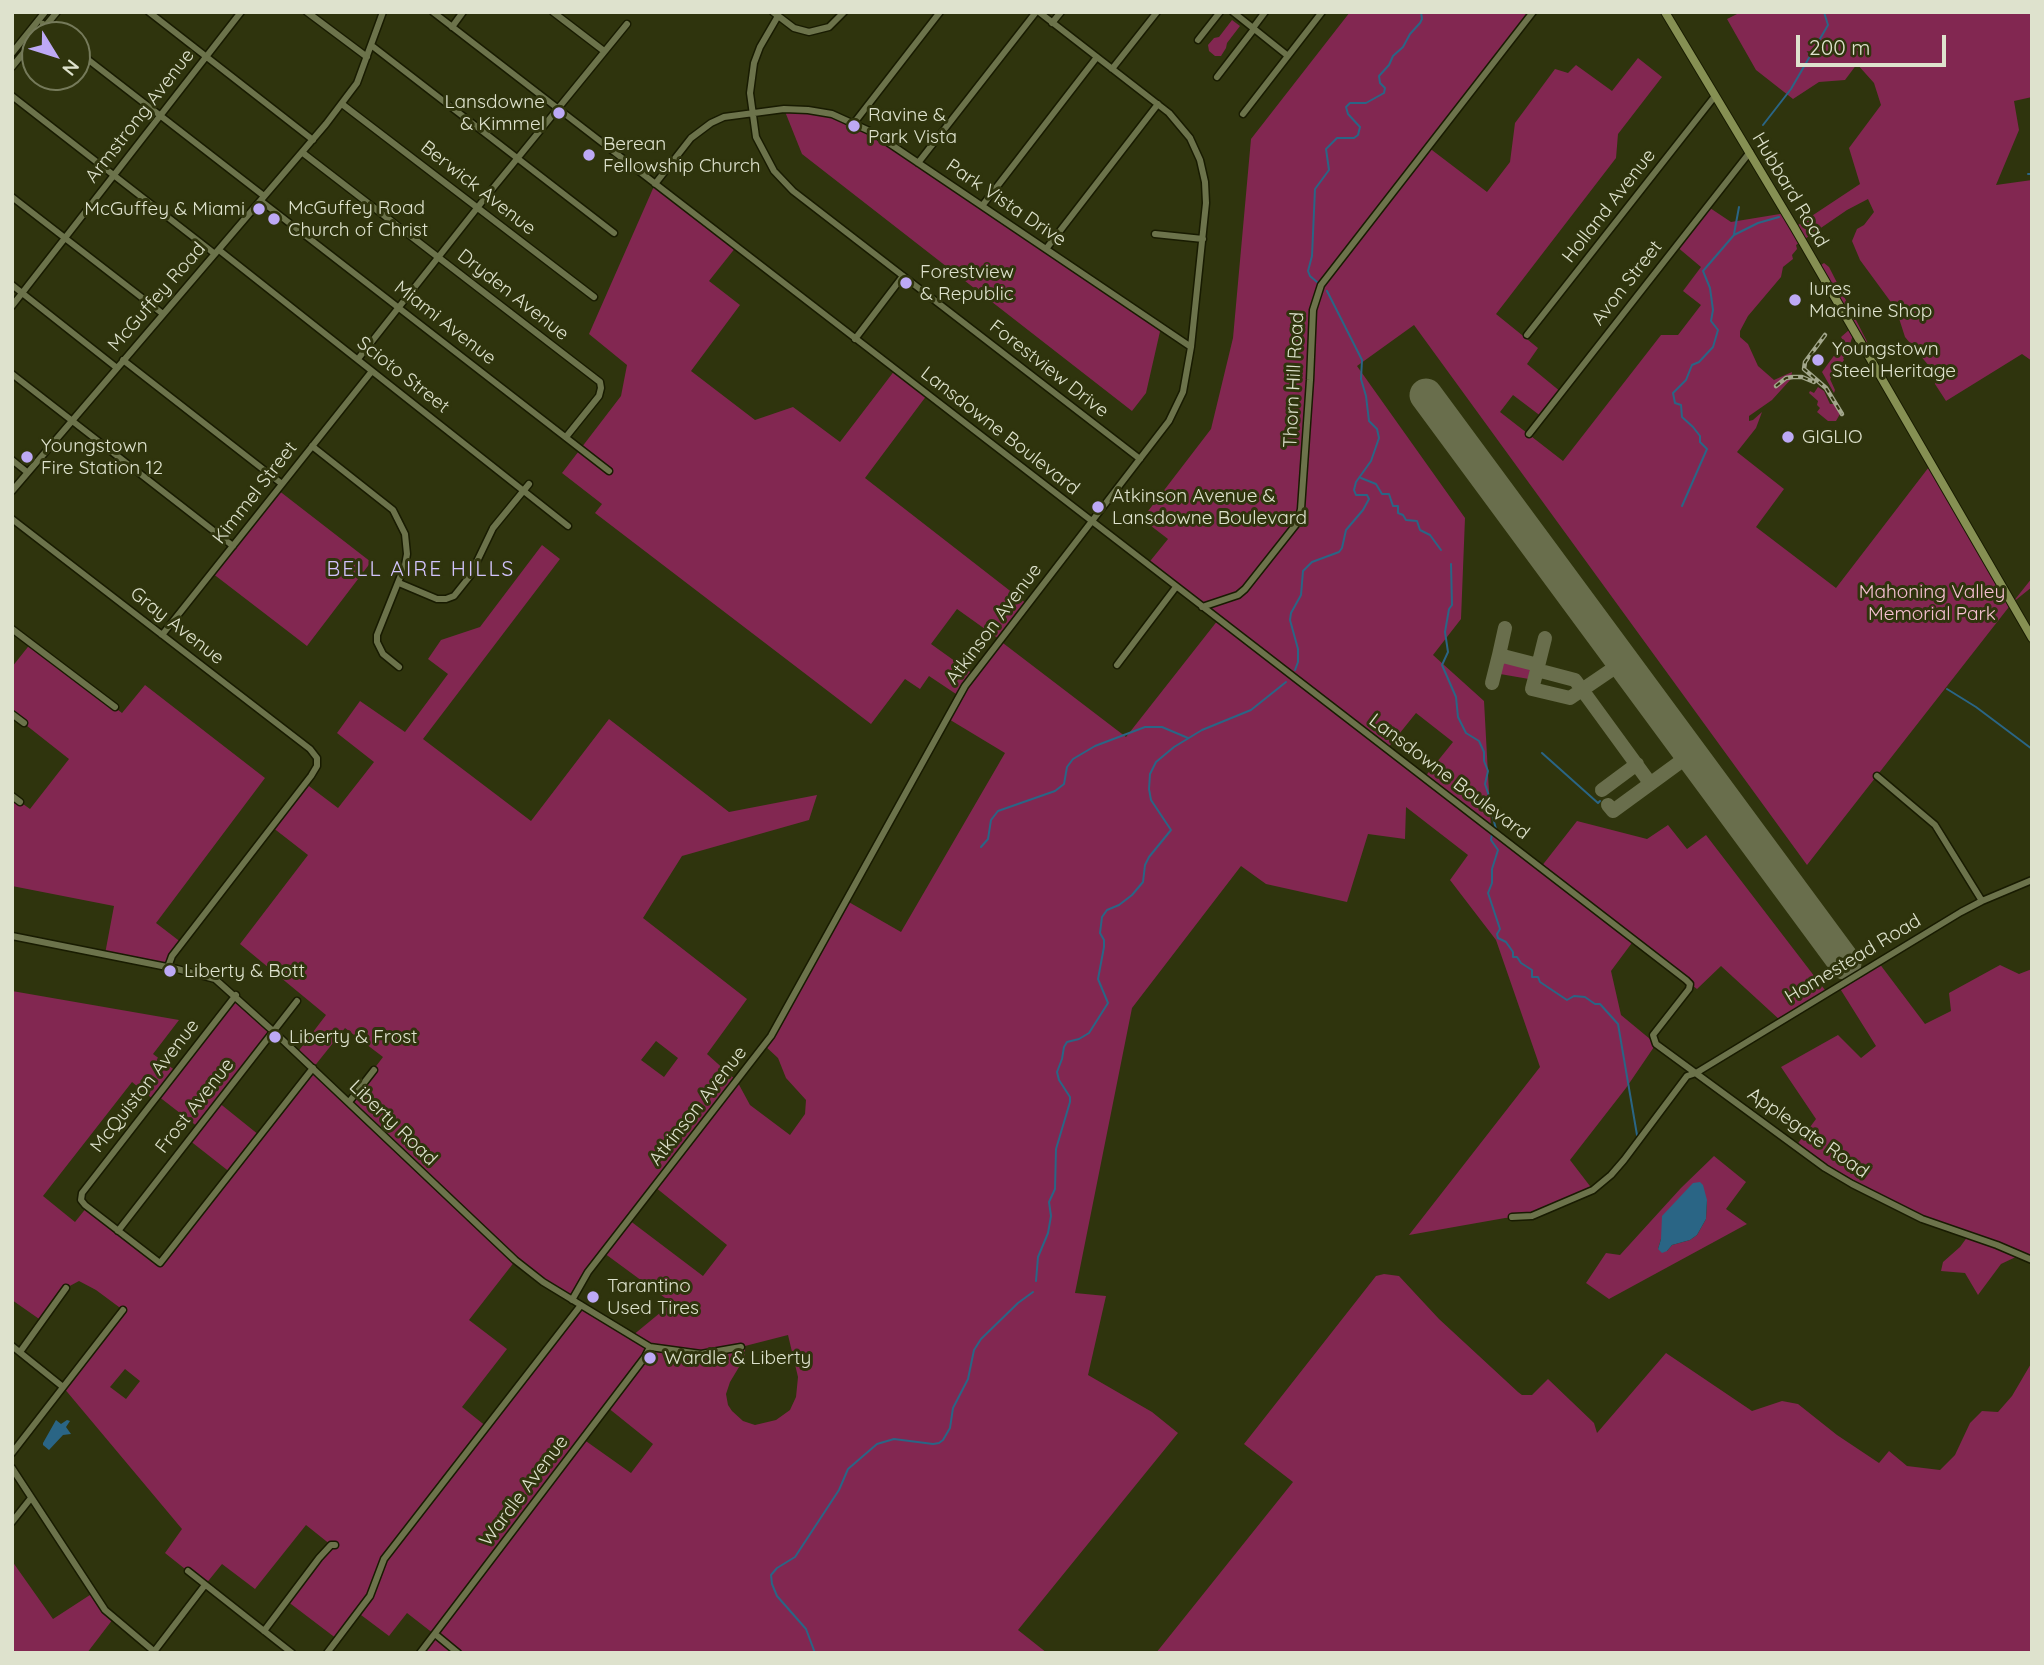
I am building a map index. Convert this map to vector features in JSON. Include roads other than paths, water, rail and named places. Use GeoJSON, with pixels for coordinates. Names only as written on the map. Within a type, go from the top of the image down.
{"type":"FeatureCollection","features":[{"type":"Feature","properties":{"kind":"main road","name":"Hubbard Road"},"geometry":{"type":"LineString","coordinates":[[1665,12],[2032,638]]}},
{"type":"Feature","properties":{"kind":"street"},"geometry":{"type":"LineString","coordinates":[[38,21],[46,12]]}},
{"type":"Feature","properties":{"kind":"street"},"geometry":{"type":"LineString","coordinates":[[149,12],[313,139]]}},
{"type":"Feature","properties":{"kind":"street","name":"Armstrong Avenue"},"geometry":{"type":"LineString","coordinates":[[12,306],[241,12]]}},
{"type":"Feature","properties":{"kind":"street"},"geometry":{"type":"LineString","coordinates":[[307,12],[367,57]]}},
{"type":"Feature","properties":{"kind":"street","name":"McGuffey Road"},"geometry":{"type":"LineString","coordinates":[[12,491],[303,153],[342,104],[357,83],[383,12]]}},
{"type":"Feature","properties":{"kind":"street","name":"Lansdowne Boulevard"},"geometry":{"type":"LineString","coordinates":[[433,12],[1689,983],[1689,989],[1653,1035],[1656,1044]]}},
{"type":"Feature","properties":{"kind":"street"},"geometry":{"type":"LineString","coordinates":[[452,27],[463,12]]}},
{"type":"Feature","properties":{"kind":"street"},"geometry":{"type":"LineString","coordinates":[[553,12],[604,51]]}},
{"type":"Feature","properties":{"kind":"street"},"geometry":{"type":"LineString","coordinates":[[775,14],[794,28],[809,32],[829,27],[844,12]]}},
{"type":"Feature","properties":{"kind":"street"},"geometry":{"type":"LineString","coordinates":[[854,123],[940,12]]}},
{"type":"Feature","properties":{"kind":"street"},"geometry":{"type":"LineString","coordinates":[[918,163],[1037,12]]}},
{"type":"Feature","properties":{"kind":"street","name":"Atkinson Avenue"},"geometry":{"type":"LineString","coordinates":[[572,1300],[588,1272],[771,1037],[965,686],[1140,460],[1169,421],[1179,402],[1187,378],[1203,239],[1206,192],[1200,160],[1183,129],[1158,104],[1037,12]]}},
{"type":"Feature","properties":{"kind":"street"},"geometry":{"type":"LineString","coordinates":[[1052,23],[1061,12]]}},
{"type":"Feature","properties":{"kind":"street"},"geometry":{"type":"LineString","coordinates":[[1112,69],[1157,12]]}},
{"type":"Feature","properties":{"kind":"street"},"geometry":{"type":"LineString","coordinates":[[1198,40],[1220,12]]}},
{"type":"Feature","properties":{"kind":"street"},"geometry":{"type":"LineString","coordinates":[[1233,12],[1288,56]]}},
{"type":"Feature","properties":{"kind":"street"},"geometry":{"type":"LineString","coordinates":[[1217,77],[1265,12]]}},
{"type":"Feature","properties":{"kind":"street"},"geometry":{"type":"LineString","coordinates":[[1243,114],[1322,12]]}},
{"type":"Feature","properties":{"kind":"street","name":"Thorn Hill Road"},"geometry":{"type":"LineString","coordinates":[[1202,607],[1238,595],[1245,589],[1298,522],[1302,496],[1313,310],[1321,285],[1533,12]]}},
{"type":"Feature","properties":{"kind":"street","name":"Forestview Drive"},"geometry":{"type":"LineString","coordinates":[[775,14],[754,63],[750,93],[751,113],[759,145],[769,164],[784,182],[1140,460]]}},
{"type":"Feature","properties":{"kind":"street"},"geometry":{"type":"LineString","coordinates":[[358,359],[627,24]]}},
{"type":"Feature","properties":{"kind":"street"},"geometry":{"type":"LineString","coordinates":[[371,45],[614,233]]}},
{"type":"Feature","properties":{"kind":"street"},"geometry":{"type":"LineString","coordinates":[[982,206],[1097,57]]}},
{"type":"Feature","properties":{"kind":"street","name":"Miami Avenue"},"geometry":{"type":"LineString","coordinates":[[91,62],[399,308],[610,471]]}},
{"type":"Feature","properties":{"kind":"street","name":"Scioto Street"},"geometry":{"type":"LineString","coordinates":[[12,96],[526,487],[568,526]]}},
{"type":"Feature","properties":{"kind":"street","name":"Holland Avenue"},"geometry":{"type":"LineString","coordinates":[[1527,335],[1715,96]]}},
{"type":"Feature","properties":{"kind":"street","name":"Berwick Avenue"},"geometry":{"type":"LineString","coordinates":[[342,104],[594,297]]}},
{"type":"Feature","properties":{"kind":"street"},"geometry":{"type":"LineString","coordinates":[[1046,249],[1158,104]]}},
{"type":"Feature","properties":{"kind":"street","name":"Park Vista Drive"},"geometry":{"type":"LineString","coordinates":[[655,184],[699,131],[724,117],[784,109],[832,114],[854,123],[918,163],[1191,347]]}},
{"type":"Feature","properties":{"kind":"street","name":"Avon Street"},"geometry":{"type":"LineString","coordinates":[[1529,434],[1749,152]]}},
{"type":"Feature","properties":{"kind":"street","name":"Dryden Avenue"},"geometry":{"type":"LineString","coordinates":[[303,153],[600,382],[599,396],[566,437]]}},
{"type":"Feature","properties":{"kind":"street"},"geometry":{"type":"LineString","coordinates":[[12,197],[163,314]]}},
{"type":"Feature","properties":{"kind":"street"},"geometry":{"type":"LineString","coordinates":[[1155,234],[1203,239]]}},
{"type":"Feature","properties":{"kind":"street"},"geometry":{"type":"LineString","coordinates":[[855,339],[903,276]]}},
{"type":"Feature","properties":{"kind":"street"},"geometry":{"type":"LineString","coordinates":[[12,285],[117,368]]}},
{"type":"Feature","properties":{"kind":"street"},"geometry":{"type":"LineString","coordinates":[[123,360],[282,484]]}},
{"type":"Feature","properties":{"kind":"street","name":"Kimmel Street"},"geometry":{"type":"LineString","coordinates":[[162,635],[372,371]]}},
{"type":"Feature","properties":{"kind":"street"},"geometry":{"type":"LineString","coordinates":[[12,374],[233,546]]}},
{"type":"Feature","properties":{"kind":"street"},"geometry":{"type":"LineString","coordinates":[[312,446],[385,503],[398,519],[405,534],[407,554],[398,583],[380,623],[377,639],[383,654],[399,667]]}},
{"type":"Feature","properties":{"kind":"street"},"geometry":{"type":"LineString","coordinates":[[12,460],[27,472]]}},
{"type":"Feature","properties":{"kind":"street"},"geometry":{"type":"LineString","coordinates":[[398,583],[437,599],[454,596],[470,576],[493,528],[526,487]]}},
{"type":"Feature","properties":{"kind":"street","name":"Gray Avenue"},"geometry":{"type":"LineString","coordinates":[[12,519],[310,749],[317,762],[311,776],[172,956],[168,967]]}},
{"type":"Feature","properties":{"kind":"street"},"geometry":{"type":"LineString","coordinates":[[1117,665],[1176,587]]}},
{"type":"Feature","properties":{"kind":"street"},"geometry":{"type":"LineString","coordinates":[[12,629],[115,707]]}},
{"type":"Feature","properties":{"kind":"street"},"geometry":{"type":"LineString","coordinates":[[12,714],[24,723]]}},
{"type":"Feature","properties":{"kind":"street"},"geometry":{"type":"LineString","coordinates":[[1877,776],[1935,825],[1982,901]]}},
{"type":"Feature","properties":{"kind":"street"},"geometry":{"type":"LineString","coordinates":[[12,796],[20,802]]}},
{"type":"Feature","properties":{"kind":"street","name":"Homestead Road"},"geometry":{"type":"LineString","coordinates":[[1512,1217],[1532,1216],[1593,1190],[1611,1175],[1687,1076],[1982,901],[2032,880]]}},
{"type":"Feature","properties":{"kind":"street","name":"Liberty Road"},"geometry":{"type":"LineString","coordinates":[[12,936],[210,976],[236,995],[515,1261],[543,1282],[650,1347],[704,1354],[741,1347]]}},
{"type":"Feature","properties":{"kind":"street","name":"McQuiston Avenue"},"geometry":{"type":"LineString","coordinates":[[118,1231],[85,1205],[81,1198],[82,1193],[236,995]]}},
{"type":"Feature","properties":{"kind":"street","name":"Frost Avenue"},"geometry":{"type":"LineString","coordinates":[[118,1231],[296,1001]]}},
{"type":"Feature","properties":{"kind":"street","name":"Applegate Road"},"geometry":{"type":"LineString","coordinates":[[1656,1044],[1852,1184],[1922,1219],[2032,1260]]}},
{"type":"Feature","properties":{"kind":"street"},"geometry":{"type":"LineString","coordinates":[[118,1231],[160,1263],[313,1068]]}},
{"type":"Feature","properties":{"kind":"street"},"geometry":{"type":"LineString","coordinates":[[349,1102],[374,1070]]}},
{"type":"Feature","properties":{"kind":"street"},"geometry":{"type":"LineString","coordinates":[[20,1352],[66,1288]]}},
{"type":"Feature","properties":{"kind":"street"},"geometry":{"type":"LineString","coordinates":[[327,1653],[370,1596],[384,1559],[581,1306]]}},
{"type":"Feature","properties":{"kind":"street"},"geometry":{"type":"LineString","coordinates":[[12,1453],[124,1310]]}},
{"type":"Feature","properties":{"kind":"street"},"geometry":{"type":"LineString","coordinates":[[12,1346],[64,1387]]}},
{"type":"Feature","properties":{"kind":"street","name":"Wardle Avenue"},"geometry":{"type":"LineString","coordinates":[[420,1653],[650,1347]]}},
{"type":"Feature","properties":{"kind":"street"},"geometry":{"type":"LineString","coordinates":[[12,1468],[105,1610],[154,1652],[205,1585]]}},
{"type":"Feature","properties":{"kind":"street"},"geometry":{"type":"LineString","coordinates":[[12,1522],[31,1498]]}},
{"type":"Feature","properties":{"kind":"street"},"geometry":{"type":"LineString","coordinates":[[264,1631],[333,1545]]}},
{"type":"Feature","properties":{"kind":"street"},"geometry":{"type":"LineString","coordinates":[[188,1571],[292,1653]]}},
{"type":"Feature","properties":{"kind":"street"},"geometry":{"type":"LineString","coordinates":[[435,1634],[458,1653]]}},
{"type":"Feature","properties":{"kind":"water"},"geometry":{"type":"Polygon","coordinates":[[[1700,1182],[1707,1200],[1706,1219],[1697,1235],[1672,1245],[1662,1253],[1658,1249],[1662,1216],[1693,1183],[1700,1182]]]}},
{"type":"Feature","properties":{"kind":"water"},"geometry":{"type":"Polygon","coordinates":[[[56,1420],[61,1424],[70,1421],[66,1427],[71,1434],[63,1435],[49,1450],[43,1443],[56,1420]]]}},
{"type":"Feature","properties":{"kind":"waterway"},"geometry":{"type":"LineString","coordinates":[[1317,282],[1308,271],[1312,256],[1315,189],[1329,170],[1326,149],[1337,138],[1354,138],[1358,135],[1360,127],[1348,114],[1346,107],[1350,103],[1366,103],[1384,93],[1385,88],[1380,83],[1379,76],[1420,23],[1421,12]]}},
{"type":"Feature","properties":{"kind":"waterway"},"geometry":{"type":"LineString","coordinates":[[1763,125],[1791,89],[1828,25],[1824,12]]}},
{"type":"Feature","properties":{"kind":"waterway"},"geometry":{"type":"LineString","coordinates":[[1734,234],[1739,207]]}},
{"type":"Feature","properties":{"kind":"waterway"},"geometry":{"type":"LineString","coordinates":[[1682,506],[1707,449],[1700,442],[1700,436],[1693,427],[1682,417],[1681,405],[1675,403],[1673,393],[1686,380],[1692,365],[1699,362],[1713,347],[1718,330],[1711,321],[1713,310],[1710,288],[1703,271],[1734,235],[1758,223],[1779,217]]}},
{"type":"Feature","properties":{"kind":"waterway"},"geometry":{"type":"LineString","coordinates":[[1295,670],[1298,649],[1290,620],[1301,595],[1303,571],[1312,562],[1339,552],[1342,548],[1346,530],[1369,499],[1367,495],[1356,495],[1354,490],[1356,482],[1371,461],[1379,438],[1377,429],[1369,421],[1361,379],[1362,360],[1327,291]]}},
{"type":"Feature","properties":{"kind":"waterway"},"geometry":{"type":"LineString","coordinates":[[1361,478],[1376,484],[1382,494],[1389,494],[1393,506],[1398,506],[1398,513],[1406,520],[1417,521],[1420,530],[1430,535],[1441,550]]}},
{"type":"Feature","properties":{"kind":"waterway"},"geometry":{"type":"LineString","coordinates":[[1451,564],[1452,605],[1445,632],[1448,652],[1442,665],[1456,697],[1458,717],[1466,733],[1479,741],[1484,752],[1488,771],[1485,784],[1496,829]]}},
{"type":"Feature","properties":{"kind":"waterway"},"geometry":{"type":"LineString","coordinates":[[1036,1281],[1038,1257],[1048,1233],[1051,1216],[1049,1202],[1055,1189],[1056,1149],[1070,1102],[1057,1072],[1067,1042],[1089,1033],[1108,1003],[1098,979],[1104,947],[1100,933],[1102,917],[1107,910],[1132,895],[1143,882],[1149,857],[1171,830],[1151,800],[1150,774],[1156,762],[1174,747],[1202,730],[1251,710],[1286,682]]}},
{"type":"Feature","properties":{"kind":"waterway"},"geometry":{"type":"LineString","coordinates":[[1947,689],[2032,749]]}},
{"type":"Feature","properties":{"kind":"waterway"},"geometry":{"type":"LineString","coordinates":[[981,847],[988,839],[991,820],[998,811],[1055,791],[1064,784],[1067,767],[1073,759],[1095,746],[1145,727],[1162,727],[1188,738]]}},
{"type":"Feature","properties":{"kind":"waterway"},"geometry":{"type":"LineString","coordinates":[[1542,753],[1598,803],[1600,801]]}},
{"type":"Feature","properties":{"kind":"waterway"},"geometry":{"type":"LineString","coordinates":[[1492,834],[1491,840],[1498,850],[1488,893],[1500,929],[1498,938],[1506,942],[1513,952],[1513,957],[1517,957],[1532,970],[1532,977],[1538,977],[1540,982],[1567,1000],[1574,996],[1585,997],[1595,1004],[1600,1004],[1618,1024],[1637,1135]]}},
{"type":"Feature","properties":{"kind":"waterway"},"geometry":{"type":"LineString","coordinates":[[815,1653],[806,1629],[777,1596],[771,1575],[795,1557],[839,1490],[848,1469],[877,1444],[894,1439],[933,1444],[943,1440],[950,1428],[953,1408],[968,1379],[974,1350],[981,1339],[1033,1292]]}},
{"type":"Feature","properties":{"kind":"railway"},"geometry":{"type":"LineString","coordinates":[[1825,335],[1805,362],[1804,369],[1826,388],[1842,414]]}},
{"type":"Feature","properties":{"kind":"railway"},"geometry":{"type":"LineString","coordinates":[[1776,386],[1786,378],[1793,377],[1814,382]]}},
{"type":"Feature","properties":{"kind":"place","name":"Lansdowne & Kimmel"},"geometry":{"type":"Point","coordinates":[559,113]}},
{"type":"Feature","properties":{"kind":"place","name":"Ravine & Park Vista"},"geometry":{"type":"Point","coordinates":[854,126]}},
{"type":"Feature","properties":{"kind":"place","name":"Berean Fellowship Church"},"geometry":{"type":"Point","coordinates":[589,155]}},
{"type":"Feature","properties":{"kind":"place","name":"McGuffey & Miami"},"geometry":{"type":"Point","coordinates":[259,209]}},
{"type":"Feature","properties":{"kind":"place","name":"McGuffey Road Church of Christ"},"geometry":{"type":"Point","coordinates":[274,219]}},
{"type":"Feature","properties":{"kind":"place","name":"Forestview & Republic"},"geometry":{"type":"Point","coordinates":[906,283]}},
{"type":"Feature","properties":{"kind":"place","name":"Iures Machine Shop"},"geometry":{"type":"Point","coordinates":[1795,300]}},
{"type":"Feature","properties":{"kind":"place","name":"Youngstown Steel Heritage"},"geometry":{"type":"Point","coordinates":[1818,360]}},
{"type":"Feature","properties":{"kind":"place","name":"GIGLIO"},"geometry":{"type":"Point","coordinates":[1788,437]}},
{"type":"Feature","properties":{"kind":"place","name":"Youngstown Fire Station 12"},"geometry":{"type":"Point","coordinates":[27,457]}},
{"type":"Feature","properties":{"kind":"place","name":"Atkinson Avenue & Lansdowne Boulevard"},"geometry":{"type":"Point","coordinates":[1098,507]}},
{"type":"Feature","properties":{"kind":"place","name":"Liberty & Bott"},"geometry":{"type":"Point","coordinates":[170,971]}},
{"type":"Feature","properties":{"kind":"place","name":"Liberty & Frost"},"geometry":{"type":"Point","coordinates":[275,1037]}},
{"type":"Feature","properties":{"kind":"place","name":"Tarantino Used Tires"},"geometry":{"type":"Point","coordinates":[593,1297]}},
{"type":"Feature","properties":{"kind":"place","name":"Wardle & Liberty"},"geometry":{"type":"Point","coordinates":[650,1358]}},
{"type":"Feature","properties":{"kind":"district","name":"BELL AIRE HILLS"},"geometry":{"type":"Point","coordinates":[421,570]}},
{"type":"Feature","properties":{"kind":"park label","name":"Mahoning Valley Memorial Park"},"geometry":{"type":"Point","coordinates":[1932,603]}}]}
